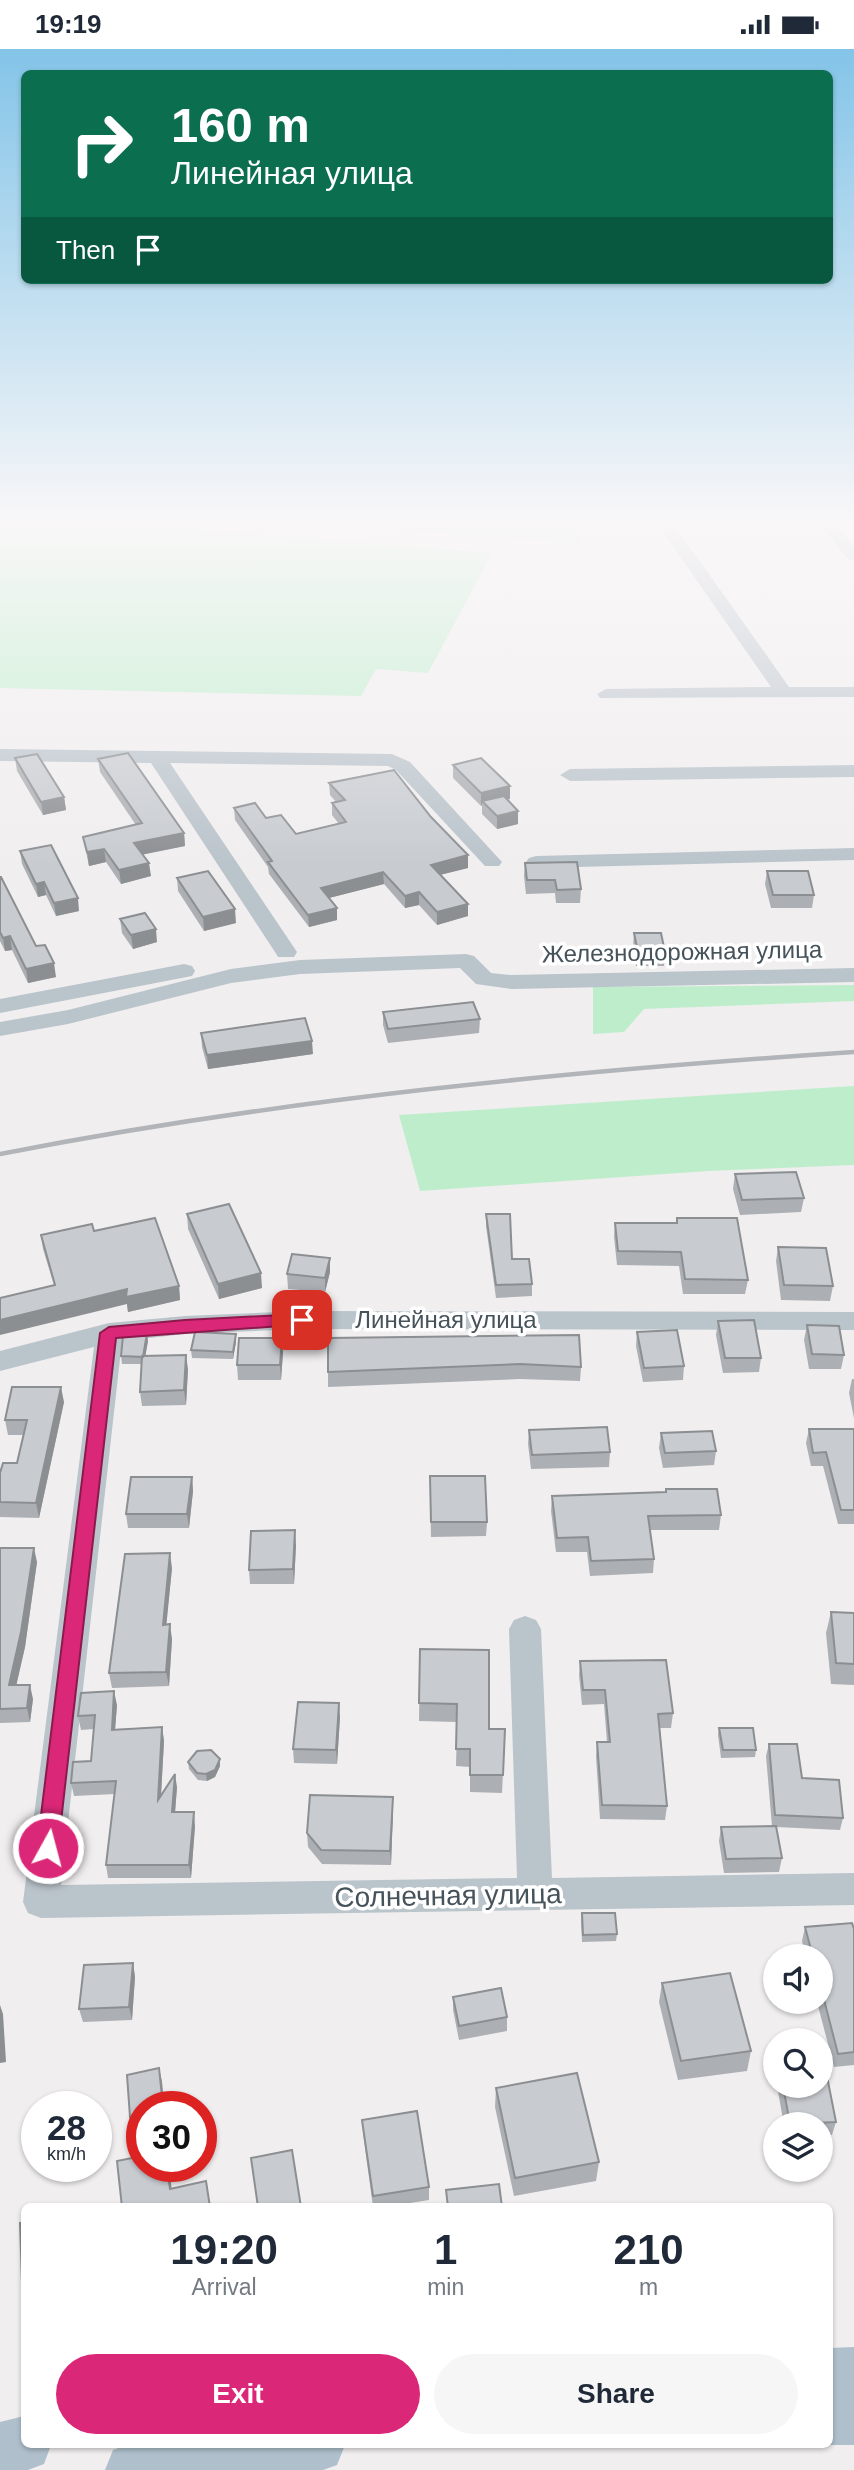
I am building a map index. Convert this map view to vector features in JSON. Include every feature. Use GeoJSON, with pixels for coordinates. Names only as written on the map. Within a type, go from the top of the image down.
{"type":"FeatureCollection","features":[{"type":"Feature","properties":{"kind":"main road"},"geometry":{"type":"LineString","coordinates":[[833,2375],[854,2374]]}},
{"type":"Feature","properties":{"kind":"main road"},"geometry":{"type":"LineString","coordinates":[[833,2419],[854,2418]]}},
{"type":"Feature","properties":{"kind":"main road"},"geometry":{"type":"LineString","coordinates":[[0,2450],[21,2445]]}},
{"type":"Feature","properties":{"kind":"main road"},"geometry":{"type":"LineString","coordinates":[[133,2470],[295,2448]]}},
{"type":"Feature","properties":{"kind":"street"},"geometry":{"type":"LineString","coordinates":[[746,639],[783,692]]}},
{"type":"Feature","properties":{"kind":"street"},"geometry":{"type":"LineString","coordinates":[[606,694],[854,691]]}},
{"type":"Feature","properties":{"kind":"street"},"geometry":{"type":"LineString","coordinates":[[0,755],[392,760],[404,766],[492,862]]}},
{"type":"Feature","properties":{"kind":"street"},"geometry":{"type":"LineString","coordinates":[[158,759],[286,951]]}},
{"type":"Feature","properties":{"kind":"street"},"geometry":{"type":"LineString","coordinates":[[570,775],[854,771]]}},
{"type":"Feature","properties":{"kind":"street"},"geometry":{"type":"LineString","coordinates":[[536,862],[854,854]]}},
{"type":"Feature","properties":{"kind":"street"},"geometry":{"type":"LineString","coordinates":[[0,1006],[286,951],[424,950]]}},
{"type":"Feature","properties":{"kind":"street","name":"Железнодорожная улица"},"geometry":{"type":"LineString","coordinates":[[0,1029],[68,1017],[231,976],[300,967],[466,961],[484,979],[510,982],[854,975]]}},
{"type":"Feature","properties":{"kind":"street","name":"Линейная улица"},"geometry":{"type":"LineString","coordinates":[[0,1361],[109,1333],[185,1325],[302,1320],[854,1321]]}},
{"type":"Feature","properties":{"kind":"street","name":"Солнечная улица"},"geometry":{"type":"LineString","coordinates":[[109,1333],[41,1902],[854,1889]]}},
{"type":"Feature","properties":{"kind":"street"},"geometry":{"type":"LineString","coordinates":[[526,1629],[535,1893]]}},
{"type":"Feature","properties":{"kind":"green space"},"geometry":{"type":"Polygon","coordinates":[[[0,639],[446,639],[428,673],[376,669],[361,696],[0,688],[0,639]]]}},
{"type":"Feature","properties":{"kind":"green space"},"geometry":{"type":"Polygon","coordinates":[[[854,985],[854,1001],[644,1009],[624,1032],[593,1034],[593,987],[854,985]]]}},
{"type":"Feature","properties":{"kind":"green space"},"geometry":{"type":"Polygon","coordinates":[[[854,1086],[854,1165],[708,1171],[420,1191],[399,1115],[854,1086]]]}},
{"type":"Feature","properties":{"kind":"building"},"geometry":{"type":"Polygon","coordinates":[[[128,753],[184,833],[134,843],[149,863],[119,870],[104,849],[87,852],[83,837],[142,823],[98,759],[128,753]]]}},
{"type":"Feature","properties":{"kind":"building"},"geometry":{"type":"Polygon","coordinates":[[[37,754],[64,797],[41,802],[15,758],[37,754]]]}},
{"type":"Feature","properties":{"kind":"building"},"geometry":{"type":"Polygon","coordinates":[[[481,758],[510,786],[481,793],[453,765],[481,758]]]}},
{"type":"Feature","properties":{"kind":"building"},"geometry":{"type":"Polygon","coordinates":[[[394,770],[431,817],[468,855],[431,865],[468,904],[437,912],[419,892],[405,896],[383,872],[321,888],[337,908],[308,915],[268,862],[272,861],[234,808],[255,803],[266,818],[281,815],[296,834],[346,822],[332,803],[345,800],[329,783],[394,770]]]}},
{"type":"Feature","properties":{"kind":"building"},"geometry":{"type":"Polygon","coordinates":[[[504,796],[518,811],[497,816],[482,801],[504,796]]]}},
{"type":"Feature","properties":{"kind":"building"},"geometry":{"type":"Polygon","coordinates":[[[51,845],[78,898],[54,903],[44,882],[36,884],[20,851],[51,845]]]}},
{"type":"Feature","properties":{"kind":"building"},"geometry":{"type":"Polygon","coordinates":[[[577,862],[581,889],[557,890],[555,880],[527,880],[525,863],[577,862]]]}},
{"type":"Feature","properties":{"kind":"building"},"geometry":{"type":"Polygon","coordinates":[[[208,871],[235,909],[203,917],[177,878],[208,871]]]}},
{"type":"Feature","properties":{"kind":"building"},"geometry":{"type":"Polygon","coordinates":[[[767,871],[808,871],[814,895],[773,895],[767,871]]]}},
{"type":"Feature","properties":{"kind":"building"},"geometry":{"type":"Polygon","coordinates":[[[0,877],[36,946],[45,945],[54,963],[26,969],[10,936],[3,938],[0,932],[0,877]]]}},
{"type":"Feature","properties":{"kind":"building"},"geometry":{"type":"Polygon","coordinates":[[[145,913],[156,929],[131,935],[120,919],[145,913]]]}},
{"type":"Feature","properties":{"kind":"building"},"geometry":{"type":"Polygon","coordinates":[[[634,933],[661,933],[665,952],[638,952],[634,933]]]}},
{"type":"Feature","properties":{"kind":"building"},"geometry":{"type":"Polygon","coordinates":[[[473,1002],[480,1019],[388,1029],[383,1012],[473,1002]]]}},
{"type":"Feature","properties":{"kind":"building"},"geometry":{"type":"Polygon","coordinates":[[[305,1018],[312,1041],[207,1055],[201,1033],[305,1018]]]}},
{"type":"Feature","properties":{"kind":"building"},"geometry":{"type":"Polygon","coordinates":[[[796,1172],[804,1198],[742,1200],[735,1174],[796,1172]]]}},
{"type":"Feature","properties":{"kind":"building"},"geometry":{"type":"Polygon","coordinates":[[[229,1204],[261,1273],[218,1284],[187,1214],[229,1204]]]}},
{"type":"Feature","properties":{"kind":"building"},"geometry":{"type":"Polygon","coordinates":[[[486,1214],[510,1214],[512,1259],[529,1259],[532,1284],[496,1285],[486,1214]]]}},
{"type":"Feature","properties":{"kind":"building"},"geometry":{"type":"Polygon","coordinates":[[[155,1218],[179,1286],[126,1297],[127,1289],[0,1320],[0,1298],[55,1285],[41,1235],[92,1224],[94,1231],[155,1218]]]}},
{"type":"Feature","properties":{"kind":"building"},"geometry":{"type":"Polygon","coordinates":[[[677,1218],[737,1218],[748,1280],[685,1279],[681,1252],[618,1251],[615,1223],[677,1223],[677,1218]]]}},
{"type":"Feature","properties":{"kind":"building"},"geometry":{"type":"Polygon","coordinates":[[[778,1247],[826,1248],[833,1286],[784,1285],[778,1247]]]}},
{"type":"Feature","properties":{"kind":"building"},"geometry":{"type":"Polygon","coordinates":[[[292,1254],[330,1258],[325,1278],[287,1274],[292,1254]]]}},
{"type":"Feature","properties":{"kind":"building"},"geometry":{"type":"Polygon","coordinates":[[[754,1320],[761,1358],[725,1358],[718,1321],[754,1320]]]}},
{"type":"Feature","properties":{"kind":"building"},"geometry":{"type":"Polygon","coordinates":[[[807,1325],[839,1326],[844,1355],[812,1354],[807,1325]]]}},
{"type":"Feature","properties":{"kind":"building"},"geometry":{"type":"Polygon","coordinates":[[[677,1330],[684,1366],[644,1368],[637,1332],[677,1330]]]}},
{"type":"Feature","properties":{"kind":"building"},"geometry":{"type":"Polygon","coordinates":[[[195,1332],[236,1334],[233,1352],[191,1350],[195,1332]]]}},
{"type":"Feature","properties":{"kind":"building"},"geometry":{"type":"Polygon","coordinates":[[[147,1333],[143,1357],[121,1356],[123,1336],[147,1333]]]}},
{"type":"Feature","properties":{"kind":"building"},"geometry":{"type":"Polygon","coordinates":[[[579,1335],[581,1367],[520,1364],[328,1372],[328,1338],[579,1335]]]}},
{"type":"Feature","properties":{"kind":"building"},"geometry":{"type":"Polygon","coordinates":[[[239,1338],[282,1338],[280,1365],[237,1365],[239,1338]]]}},
{"type":"Feature","properties":{"kind":"building"},"geometry":{"type":"Polygon","coordinates":[[[186,1355],[184,1390],[140,1392],[142,1356],[186,1355]]]}},
{"type":"Feature","properties":{"kind":"building"},"geometry":{"type":"Polygon","coordinates":[[[12,1387],[61,1387],[36,1503],[0,1502],[0,1473],[3,1463],[17,1463],[27,1420],[5,1420],[12,1387]]]}},
{"type":"Feature","properties":{"kind":"building"},"geometry":{"type":"Polygon","coordinates":[[[607,1427],[610,1452],[532,1455],[529,1430],[607,1427]]]}},
{"type":"Feature","properties":{"kind":"building"},"geometry":{"type":"Polygon","coordinates":[[[809,1429],[854,1429],[854,1510],[841,1510],[826,1452],[813,1453],[809,1429]]]}},
{"type":"Feature","properties":{"kind":"building"},"geometry":{"type":"Polygon","coordinates":[[[712,1431],[716,1451],[665,1453],[661,1433],[712,1431]]]}},
{"type":"Feature","properties":{"kind":"building"},"geometry":{"type":"Polygon","coordinates":[[[430,1476],[485,1476],[487,1522],[431,1522],[430,1476]]]}},
{"type":"Feature","properties":{"kind":"building"},"geometry":{"type":"Polygon","coordinates":[[[131,1477],[192,1477],[187,1514],[126,1514],[131,1477]]]}},
{"type":"Feature","properties":{"kind":"building"},"geometry":{"type":"Polygon","coordinates":[[[666,1489],[717,1489],[721,1515],[648,1516],[654,1559],[591,1561],[588,1537],[557,1538],[552,1496],[666,1492],[666,1489]]]}},
{"type":"Feature","properties":{"kind":"building"},"geometry":{"type":"Polygon","coordinates":[[[295,1530],[293,1569],[249,1570],[251,1531],[295,1530]]]}},
{"type":"Feature","properties":{"kind":"building"},"geometry":{"type":"Polygon","coordinates":[[[0,1548],[34,1548],[21,1632],[9,1685],[30,1685],[27,1708],[0,1709],[0,1548]]]}},
{"type":"Feature","properties":{"kind":"building"},"geometry":{"type":"Polygon","coordinates":[[[170,1553],[163,1625],[170,1624],[166,1672],[109,1673],[125,1554],[170,1553]]]}},
{"type":"Feature","properties":{"kind":"building"},"geometry":{"type":"Polygon","coordinates":[[[831,1612],[854,1613],[854,1664],[836,1663],[831,1612]]]}},
{"type":"Feature","properties":{"kind":"building"},"geometry":{"type":"Polygon","coordinates":[[[420,1649],[489,1650],[489,1729],[505,1729],[503,1775],[470,1775],[470,1749],[456,1749],[457,1704],[419,1703],[420,1649]]]}},
{"type":"Feature","properties":{"kind":"building"},"geometry":{"type":"Polygon","coordinates":[[[666,1660],[673,1713],[658,1714],[667,1806],[602,1805],[597,1742],[610,1742],[605,1690],[583,1690],[580,1661],[666,1660]]]}},
{"type":"Feature","properties":{"kind":"building"},"geometry":{"type":"Polygon","coordinates":[[[114,1691],[112,1730],[162,1727],[158,1800],[175,1774],[172,1812],[194,1812],[189,1865],[106,1865],[116,1781],[71,1783],[73,1762],[91,1761],[95,1715],[78,1716],[81,1693],[114,1691]]]}},
{"type":"Feature","properties":{"kind":"building"},"geometry":{"type":"Polygon","coordinates":[[[298,1702],[339,1703],[336,1750],[293,1749],[298,1702]]]}},
{"type":"Feature","properties":{"kind":"building"},"geometry":{"type":"Polygon","coordinates":[[[719,1728],[753,1728],[756,1750],[723,1750],[719,1728]]]}},
{"type":"Feature","properties":{"kind":"building"},"geometry":{"type":"Polygon","coordinates":[[[769,1744],[797,1744],[802,1778],[839,1780],[843,1818],[775,1815],[769,1744]]]}},
{"type":"Feature","properties":{"kind":"building"},"geometry":{"type":"Polygon","coordinates":[[[211,1750],[220,1759],[215,1770],[206,1774],[197,1773],[188,1762],[197,1751],[211,1750]]]}},
{"type":"Feature","properties":{"kind":"building"},"geometry":{"type":"Polygon","coordinates":[[[310,1795],[393,1797],[390,1851],[321,1850],[307,1833],[310,1795]]]}},
{"type":"Feature","properties":{"kind":"building"},"geometry":{"type":"Polygon","coordinates":[[[776,1826],[782,1858],[726,1859],[721,1827],[776,1826]]]}},
{"type":"Feature","properties":{"kind":"building"},"geometry":{"type":"Polygon","coordinates":[[[582,1913],[615,1913],[617,1934],[583,1935],[582,1913]]]}},
{"type":"Feature","properties":{"kind":"building"},"geometry":{"type":"Polygon","coordinates":[[[852,1923],[854,2052],[838,2054],[828,2014],[833,2014],[833,1944],[810,1944],[805,1927],[852,1923]]]}},
{"type":"Feature","properties":{"kind":"building"},"geometry":{"type":"Polygon","coordinates":[[[133,1963],[129,2007],[79,2009],[84,1965],[133,1963]]]}},
{"type":"Feature","properties":{"kind":"building"},"geometry":{"type":"Polygon","coordinates":[[[730,1973],[751,2051],[681,2061],[662,1983],[730,1973]]]}},
{"type":"Feature","properties":{"kind":"building"},"geometry":{"type":"Polygon","coordinates":[[[501,1988],[507,2017],[459,2026],[453,1997],[501,1988]]]}},
{"type":"Feature","properties":{"kind":"building"},"geometry":{"type":"Polygon","coordinates":[[[159,2068],[161,2091],[128,2091],[127,2075],[159,2068]]]}},
{"type":"Feature","properties":{"kind":"building"},"geometry":{"type":"Polygon","coordinates":[[[577,2073],[599,2162],[515,2178],[496,2088],[577,2073]]]}},
{"type":"Feature","properties":{"kind":"building"},"geometry":{"type":"Polygon","coordinates":[[[785,2098],[831,2098],[836,2122],[833,2122],[833,2112],[788,2112],[785,2098]]]}},
{"type":"Feature","properties":{"kind":"building"},"geometry":{"type":"Polygon","coordinates":[[[417,2111],[429,2187],[373,2196],[362,2120],[417,2111]]]}},
{"type":"Feature","properties":{"kind":"building"},"geometry":{"type":"Polygon","coordinates":[[[292,2150],[300,2203],[257,2203],[251,2158],[292,2150]]]}},
{"type":"Feature","properties":{"kind":"building"},"geometry":{"type":"Polygon","coordinates":[[[126,2159],[126,2182],[169,2182],[170,2189],[206,2182],[209,2203],[122,2203],[117,2161],[126,2159]]]}},
{"type":"Feature","properties":{"kind":"building"},"geometry":{"type":"Polygon","coordinates":[[[499,2184],[501,2203],[448,2203],[446,2190],[499,2184]]]}},
{"type":"Feature","properties":{"kind":"railway"},"geometry":{"type":"LineString","coordinates":[[0,1154],[212,1118],[426,1089],[640,1068],[854,1052]]}},
{"type":"Feature","properties":{"kind":"route"},"geometry":{"type":"LineString","coordinates":[[48,1848],[109,1333],[185,1325],[302,1320]]}}]}
